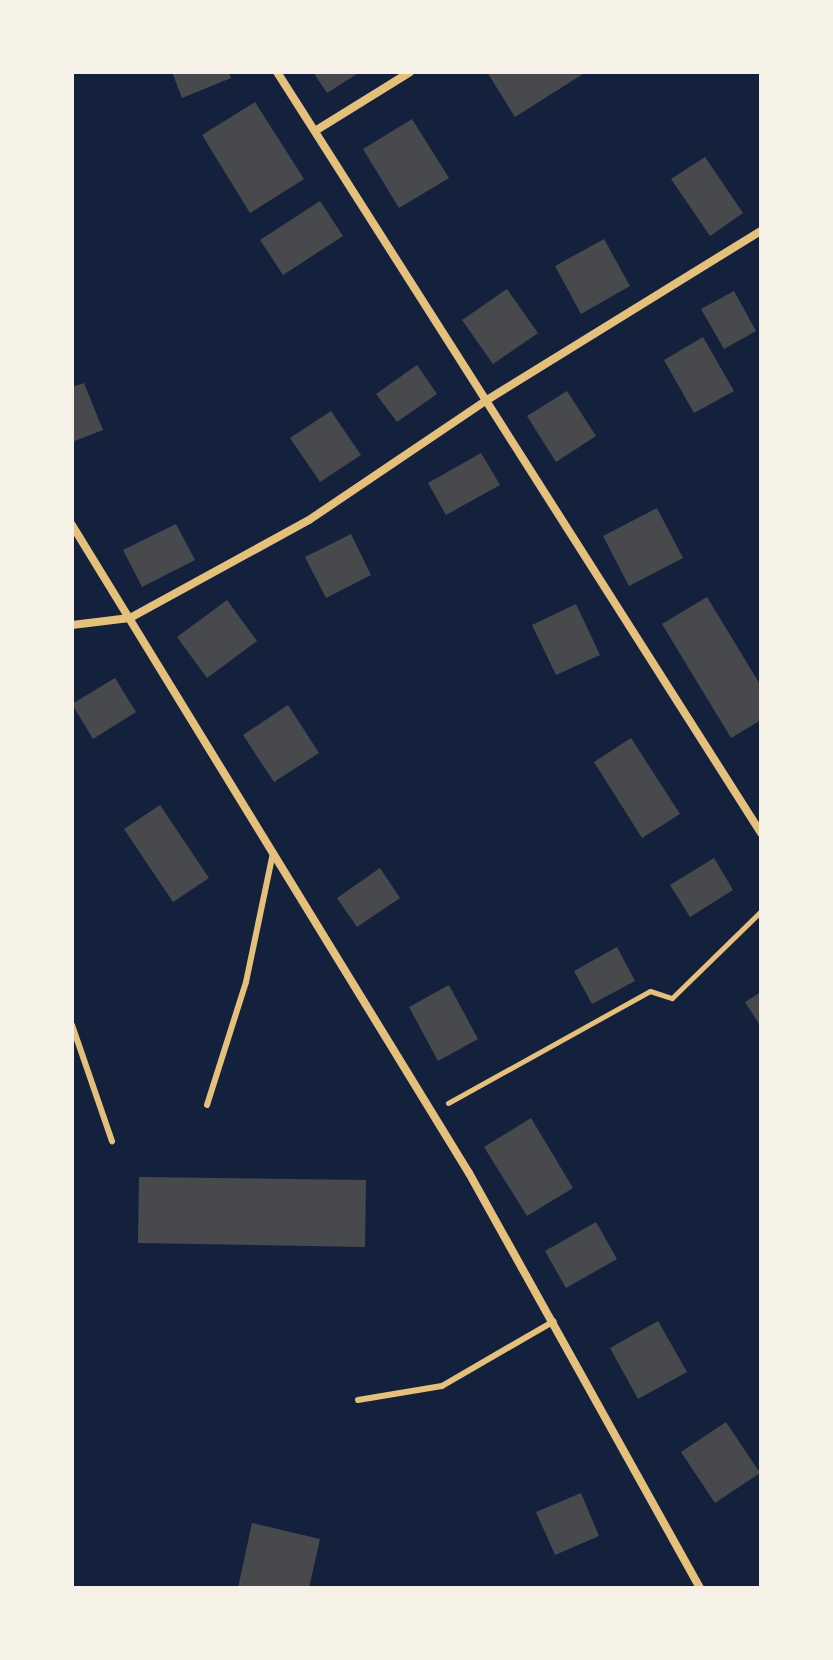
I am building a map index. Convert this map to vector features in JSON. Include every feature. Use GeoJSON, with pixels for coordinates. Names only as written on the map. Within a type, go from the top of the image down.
{"type":"FeatureCollection","features":[{"type":"Feature","properties":{"kind":"street"},"geometry":{"type":"LineString","coordinates":[[277,72],[761,833]]}},
{"type":"Feature","properties":{"kind":"street"},"geometry":{"type":"LineString","coordinates":[[315,131],[410,72]]}},
{"type":"Feature","properties":{"kind":"street"},"geometry":{"type":"LineString","coordinates":[[72,625],[130,618],[309,520],[487,400],[761,231]]}},
{"type":"Feature","properties":{"kind":"street"},"geometry":{"type":"LineString","coordinates":[[72,525],[432,1112],[554,1321],[700,1588]]}},
{"type":"Feature","properties":{"kind":"lane"},"geometry":{"type":"LineString","coordinates":[[207,1105],[246,982],[274,853]]}},
{"type":"Feature","properties":{"kind":"lane"},"geometry":{"type":"LineString","coordinates":[[72,1025],[112,1141]]}},
{"type":"Feature","properties":{"kind":"lane"},"geometry":{"type":"LineString","coordinates":[[358,1400],[442,1386],[554,1321]]}},
{"type":"Feature","properties":{"kind":"path"},"geometry":{"type":"LineString","coordinates":[[432,1112],[650,991],[672,998],[761,911]]}},
{"type":"Feature","properties":{"kind":"building"},"geometry":{"type":"Polygon","coordinates":[[[172,72],[228,72],[231,78],[182,98],[172,72]]]}},
{"type":"Feature","properties":{"kind":"building"},"geometry":{"type":"Polygon","coordinates":[[[313,72],[360,72],[327,93],[313,72]]]}},
{"type":"Feature","properties":{"kind":"building"},"geometry":{"type":"Polygon","coordinates":[[[487,72],[586,72],[515,117],[487,72]]]}},
{"type":"Feature","properties":{"kind":"building"},"geometry":{"type":"Polygon","coordinates":[[[255,102],[304,179],[250,213],[202,135],[255,102]]]}},
{"type":"Feature","properties":{"kind":"building"},"geometry":{"type":"Polygon","coordinates":[[[412,119],[449,178],[399,208],[363,149],[412,119]]]}},
{"type":"Feature","properties":{"kind":"building"},"geometry":{"type":"Polygon","coordinates":[[[705,157],[743,213],[710,236],[671,179],[705,157]]]}},
{"type":"Feature","properties":{"kind":"building"},"geometry":{"type":"Polygon","coordinates":[[[320,201],[343,236],[283,275],[260,240],[320,201]]]}},
{"type":"Feature","properties":{"kind":"building"},"geometry":{"type":"Polygon","coordinates":[[[604,239],[630,286],[581,314],[555,266],[604,239]]]}},
{"type":"Feature","properties":{"kind":"building"},"geometry":{"type":"Polygon","coordinates":[[[507,289],[538,333],[493,364],[462,320],[507,289]]]}},
{"type":"Feature","properties":{"kind":"building"},"geometry":{"type":"Polygon","coordinates":[[[734,291],[756,331],[724,349],[701,309],[734,291]]]}},
{"type":"Feature","properties":{"kind":"building"},"geometry":{"type":"Polygon","coordinates":[[[703,337],[734,391],[694,413],[664,360],[703,337]]]}},
{"type":"Feature","properties":{"kind":"building"},"geometry":{"type":"Polygon","coordinates":[[[417,365],[437,394],[397,422],[376,394],[417,365]]]}},
{"type":"Feature","properties":{"kind":"building"},"geometry":{"type":"Polygon","coordinates":[[[84,383],[103,430],[72,442],[72,387],[84,383]]]}},
{"type":"Feature","properties":{"kind":"building"},"geometry":{"type":"Polygon","coordinates":[[[567,391],[596,436],[556,462],[527,416],[567,391]]]}},
{"type":"Feature","properties":{"kind":"building"},"geometry":{"type":"Polygon","coordinates":[[[331,411],[361,455],[320,482],[290,438],[331,411]]]}},
{"type":"Feature","properties":{"kind":"building"},"geometry":{"type":"Polygon","coordinates":[[[481,453],[500,485],[446,515],[428,483],[481,453]]]}},
{"type":"Feature","properties":{"kind":"building"},"geometry":{"type":"Polygon","coordinates":[[[657,508],[683,558],[629,586],[603,536],[657,508]]]}},
{"type":"Feature","properties":{"kind":"building"},"geometry":{"type":"Polygon","coordinates":[[[176,524],[195,560],[142,587],[123,550],[176,524]]]}},
{"type":"Feature","properties":{"kind":"building"},"geometry":{"type":"Polygon","coordinates":[[[351,534],[371,575],[326,598],[305,557],[351,534]]]}},
{"type":"Feature","properties":{"kind":"building"},"geometry":{"type":"Polygon","coordinates":[[[707,597],[761,686],[761,720],[731,738],[662,624],[707,597]]]}},
{"type":"Feature","properties":{"kind":"building"},"geometry":{"type":"Polygon","coordinates":[[[227,600],[257,641],[207,678],[177,637],[227,600]]]}},
{"type":"Feature","properties":{"kind":"building"},"geometry":{"type":"Polygon","coordinates":[[[576,604],[600,655],[556,675],[532,625],[576,604]]]}},
{"type":"Feature","properties":{"kind":"building"},"geometry":{"type":"Polygon","coordinates":[[[115,678],[136,712],[93,739],[72,704],[115,678]]]}},
{"type":"Feature","properties":{"kind":"building"},"geometry":{"type":"Polygon","coordinates":[[[288,705],[319,753],[274,782],[243,735],[288,705]]]}},
{"type":"Feature","properties":{"kind":"building"},"geometry":{"type":"Polygon","coordinates":[[[631,738],[680,814],[642,838],[594,762],[631,738]]]}},
{"type":"Feature","properties":{"kind":"building"},"geometry":{"type":"Polygon","coordinates":[[[160,805],[209,878],[173,902],[124,829],[160,805]]]}},
{"type":"Feature","properties":{"kind":"building"},"geometry":{"type":"Polygon","coordinates":[[[714,858],[733,890],[690,917],[670,885],[714,858]]]}},
{"type":"Feature","properties":{"kind":"building"},"geometry":{"type":"Polygon","coordinates":[[[380,868],[400,898],[357,927],[337,898],[380,868]]]}},
{"type":"Feature","properties":{"kind":"building"},"geometry":{"type":"Polygon","coordinates":[[[617,947],[635,981],[592,1004],[574,971],[617,947]]]}},
{"type":"Feature","properties":{"kind":"building"},"geometry":{"type":"Polygon","coordinates":[[[449,985],[478,1039],[438,1061],[409,1007],[449,985]]]}},
{"type":"Feature","properties":{"kind":"building"},"geometry":{"type":"Polygon","coordinates":[[[761,992],[761,1027],[745,1002],[761,992]]]}},
{"type":"Feature","properties":{"kind":"building"},"geometry":{"type":"Polygon","coordinates":[[[531,1118],[573,1188],[527,1216],[484,1147],[531,1118]]]}},
{"type":"Feature","properties":{"kind":"building"},"geometry":{"type":"Polygon","coordinates":[[[139,1177],[366,1180],[365,1247],[138,1243],[139,1177]]]}},
{"type":"Feature","properties":{"kind":"building"},"geometry":{"type":"Polygon","coordinates":[[[596,1222],[617,1259],[566,1288],[545,1251],[596,1222]]]}},
{"type":"Feature","properties":{"kind":"building"},"geometry":{"type":"Polygon","coordinates":[[[658,1321],[687,1372],[638,1399],[610,1348],[658,1321]]]}},
{"type":"Feature","properties":{"kind":"building"},"geometry":{"type":"Polygon","coordinates":[[[726,1422],[760,1473],[715,1503],[681,1452],[726,1422]]]}},
{"type":"Feature","properties":{"kind":"building"},"geometry":{"type":"Polygon","coordinates":[[[581,1493],[599,1536],[555,1555],[536,1512],[581,1493]]]}},
{"type":"Feature","properties":{"kind":"building"},"geometry":{"type":"Polygon","coordinates":[[[252,1523],[320,1539],[309,1588],[238,1588],[252,1523]]]}}]}
